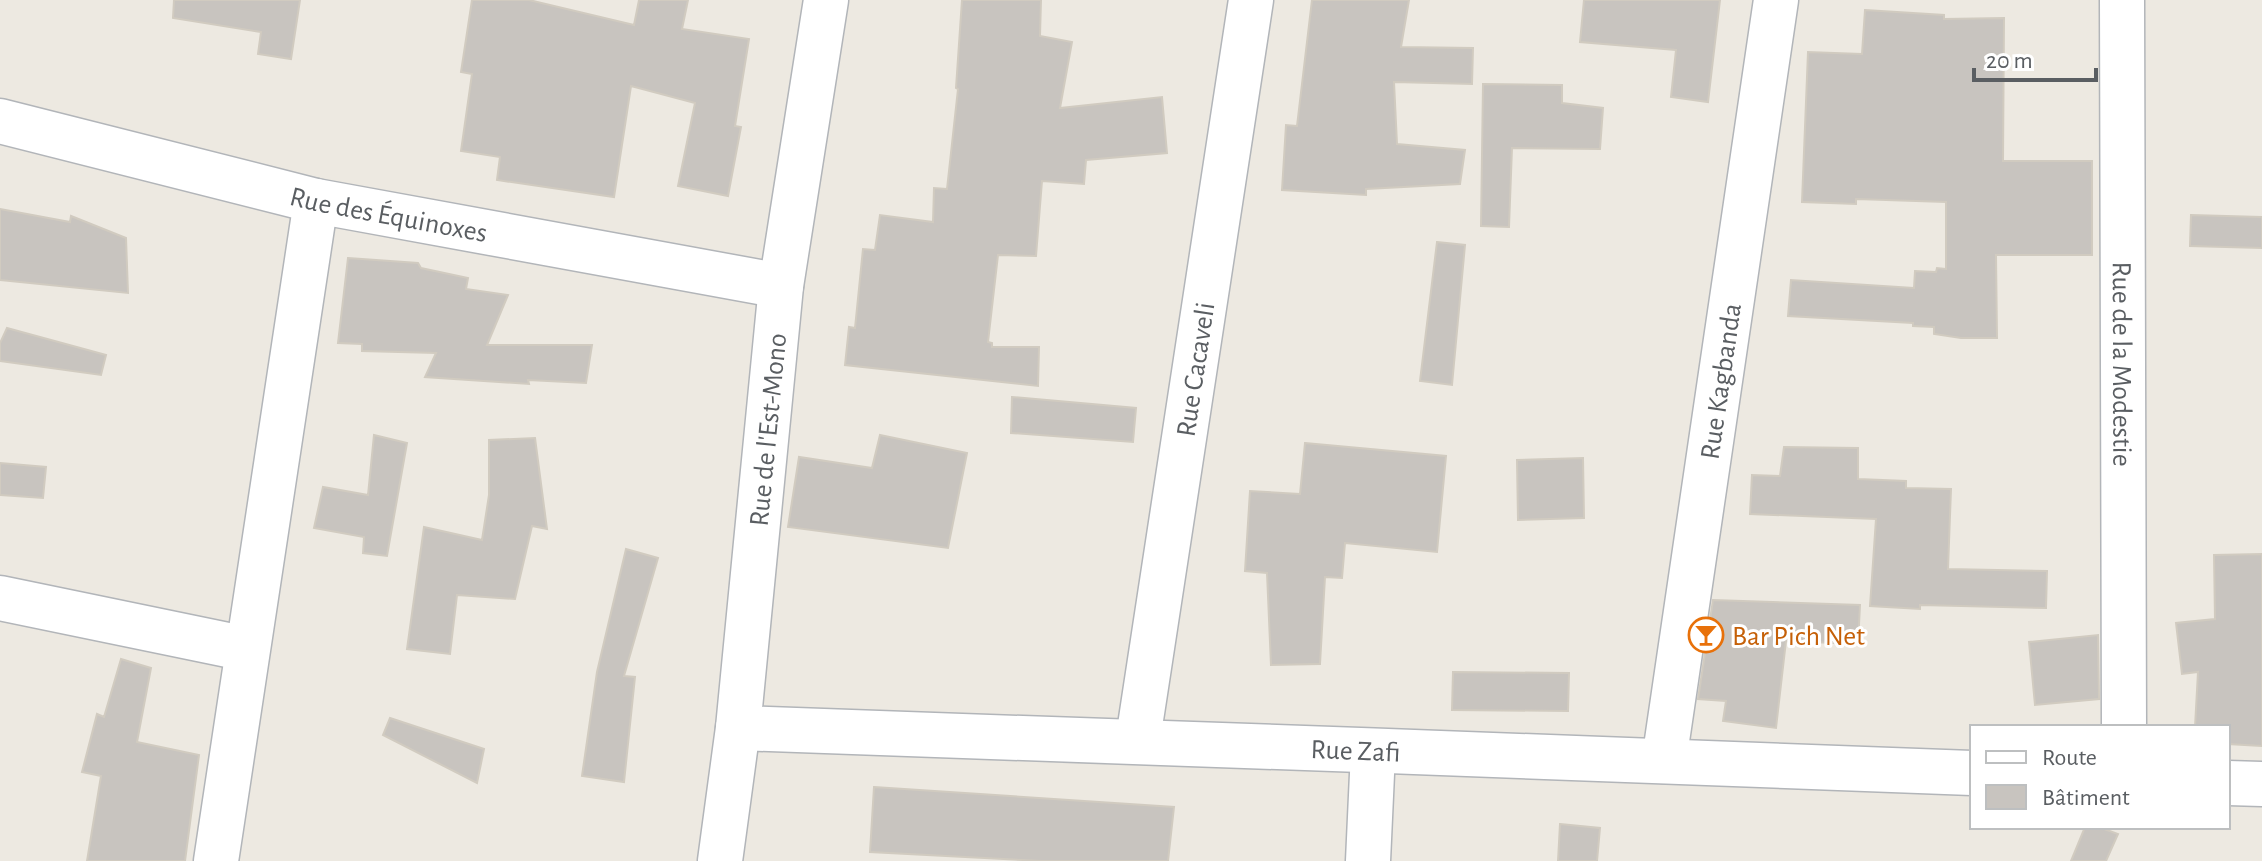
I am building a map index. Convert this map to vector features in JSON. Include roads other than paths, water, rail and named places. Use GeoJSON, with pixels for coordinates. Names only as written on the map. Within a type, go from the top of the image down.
{"type":"FeatureCollection","features":[{"type":"Feature","properties":{"kind":"street","name":"Rue de l'Est-Mono"},"geometry":{"type":"LineString","coordinates":[[720,861],[738,728],[781,286],[826,0]]}},
{"type":"Feature","properties":{"kind":"street","name":"Rue Cacaveli"},"geometry":{"type":"LineString","coordinates":[[1138,739],[1251,0]]}},
{"type":"Feature","properties":{"kind":"street","name":"Rue Kagbanda"},"geometry":{"type":"LineString","coordinates":[[1664,761],[1776,0]]}},
{"type":"Feature","properties":{"kind":"street","name":"Rue de la Modestie"},"geometry":{"type":"LineString","coordinates":[[2122,0],[2124,725]]}},
{"type":"Feature","properties":{"kind":"street","name":"Rue des Équinoxes"},"geometry":{"type":"LineString","coordinates":[[0,121],[316,201],[781,286]]}},
{"type":"Feature","properties":{"kind":"street"},"geometry":{"type":"LineString","coordinates":[[216,861],[316,201]]}},
{"type":"Feature","properties":{"kind":"street"},"geometry":{"type":"LineString","coordinates":[[0,598],[247,649]]}},
{"type":"Feature","properties":{"kind":"street","name":"Rue Zafi"},"geometry":{"type":"LineString","coordinates":[[738,728],[1138,739],[1373,752],[1970,773]]}},
{"type":"Feature","properties":{"kind":"street"},"geometry":{"type":"LineString","coordinates":[[1368,861],[1373,752]]}},
{"type":"Feature","properties":{"kind":"street"},"geometry":{"type":"LineString","coordinates":[[2230,783],[2262,784]]}},
{"type":"Feature","properties":{"kind":"place","name":"Bar Pich Net"},"geometry":{"type":"Point","coordinates":[1706,635]}}]}
